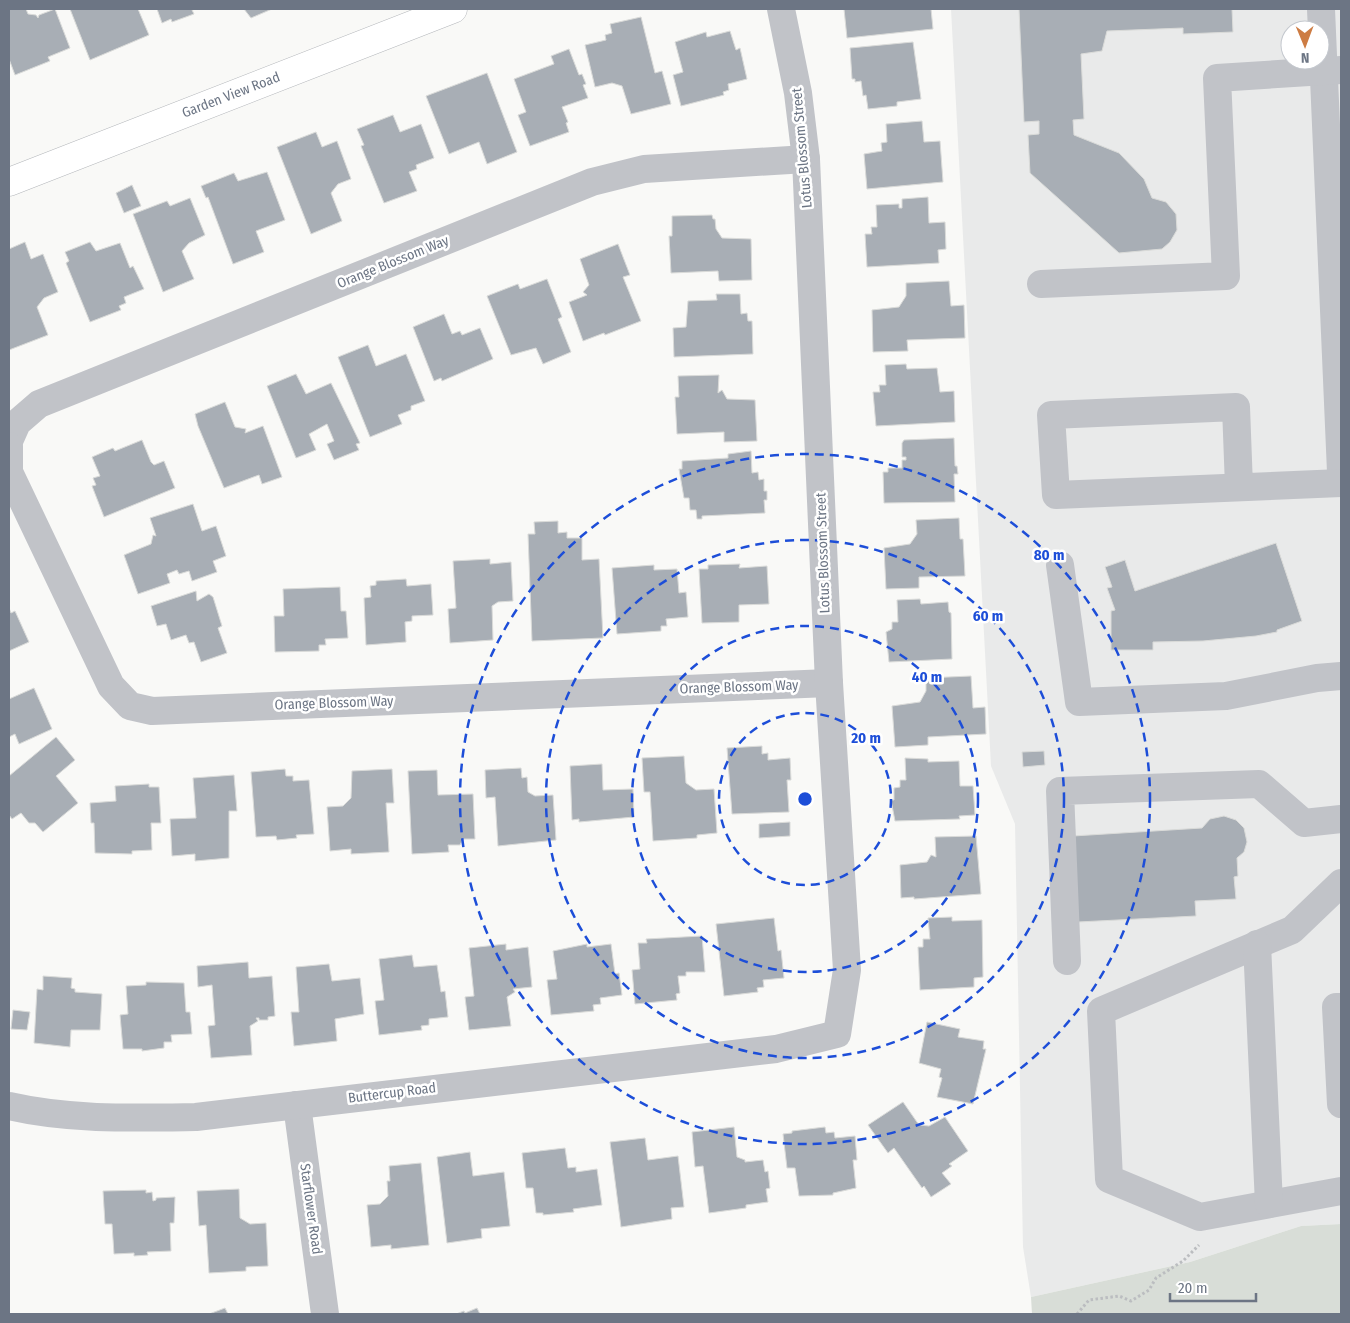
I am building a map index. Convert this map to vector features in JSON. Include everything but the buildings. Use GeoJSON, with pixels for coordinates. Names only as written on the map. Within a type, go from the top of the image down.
{"type":"FeatureCollection","features":[{"type":"Feature","properties":{"kind":"main road","name":"Garden View Road"},"geometry":{"type":"LineString","coordinates":[[9,182],[454,9]]}},
{"type":"Feature","properties":{"kind":"street","name":"Lotus Blossom Street"},"geometry":{"type":"LineString","coordinates":[[776,1049],[838,1034],[847,970],[829,683],[806,159],[798,93],[781,9]]}},
{"type":"Feature","properties":{"kind":"street"},"geometry":{"type":"LineString","coordinates":[[1321,9],[1333,70],[1341,472]]}},
{"type":"Feature","properties":{"kind":"street"},"geometry":{"type":"LineString","coordinates":[[1040,284],[1226,276],[1217,78],[1333,70]]}},
{"type":"Feature","properties":{"kind":"street","name":"Orange Blossom Way"},"geometry":{"type":"LineString","coordinates":[[9,441],[17,423],[39,404],[592,182],[644,169],[806,159]]}},
{"type":"Feature","properties":{"kind":"street"},"geometry":{"type":"LineString","coordinates":[[1239,487],[1236,407],[1051,415],[1056,495],[1341,483]]}},
{"type":"Feature","properties":{"kind":"street","name":"Orange Blossom Way"},"geometry":{"type":"LineString","coordinates":[[9,446],[9,472],[111,686],[130,706],[152,710],[829,683]]}},
{"type":"Feature","properties":{"kind":"street"},"geometry":{"type":"LineString","coordinates":[[1060,565],[1079,702],[1226,696],[1317,678],[1341,676]]}},
{"type":"Feature","properties":{"kind":"street"},"geometry":{"type":"LineString","coordinates":[[1067,961],[1060,791],[1259,784],[1304,823],[1341,819]]}},
{"type":"Feature","properties":{"kind":"street"},"geometry":{"type":"LineString","coordinates":[[1341,882],[1292,930],[1101,1011],[1109,1179],[1200,1217],[1341,1191]]}},
{"type":"Feature","properties":{"kind":"street"},"geometry":{"type":"LineString","coordinates":[[1257,944],[1269,1204]]}},
{"type":"Feature","properties":{"kind":"street"},"geometry":{"type":"LineString","coordinates":[[1341,1007],[1336,1007],[1341,1104]]}},
{"type":"Feature","properties":{"kind":"street","name":"Buttercup Road"},"geometry":{"type":"LineString","coordinates":[[9,1106],[32,1111],[116,1119],[196,1117],[776,1049]]}},
{"type":"Feature","properties":{"kind":"street","name":"Starflower Road"},"geometry":{"type":"LineString","coordinates":[[297,1105],[325,1314]]}},
{"type":"Feature","properties":{"kind":"path"},"geometry":{"type":"LineString","coordinates":[[1078,1314],[1089,1300],[1119,1296],[1131,1301],[1149,1290],[1156,1278],[1184,1261],[1199,1246],[1200,1217]]}},
{"type":"Feature","properties":{"kind":"shaded area"},"geometry":{"type":"Polygon","coordinates":[[[951,9],[1341,9],[1341,1224],[1301,1226],[1190,1262],[1031,1297],[1023,1247],[1015,824],[991,766],[951,9]]]}},
{"type":"Feature","properties":{"kind":"shaded area"},"geometry":{"type":"Polygon","coordinates":[[[1341,1224],[1341,1314],[1032,1314],[1031,1297],[1190,1262],[1301,1226],[1341,1224]]]}}]}
